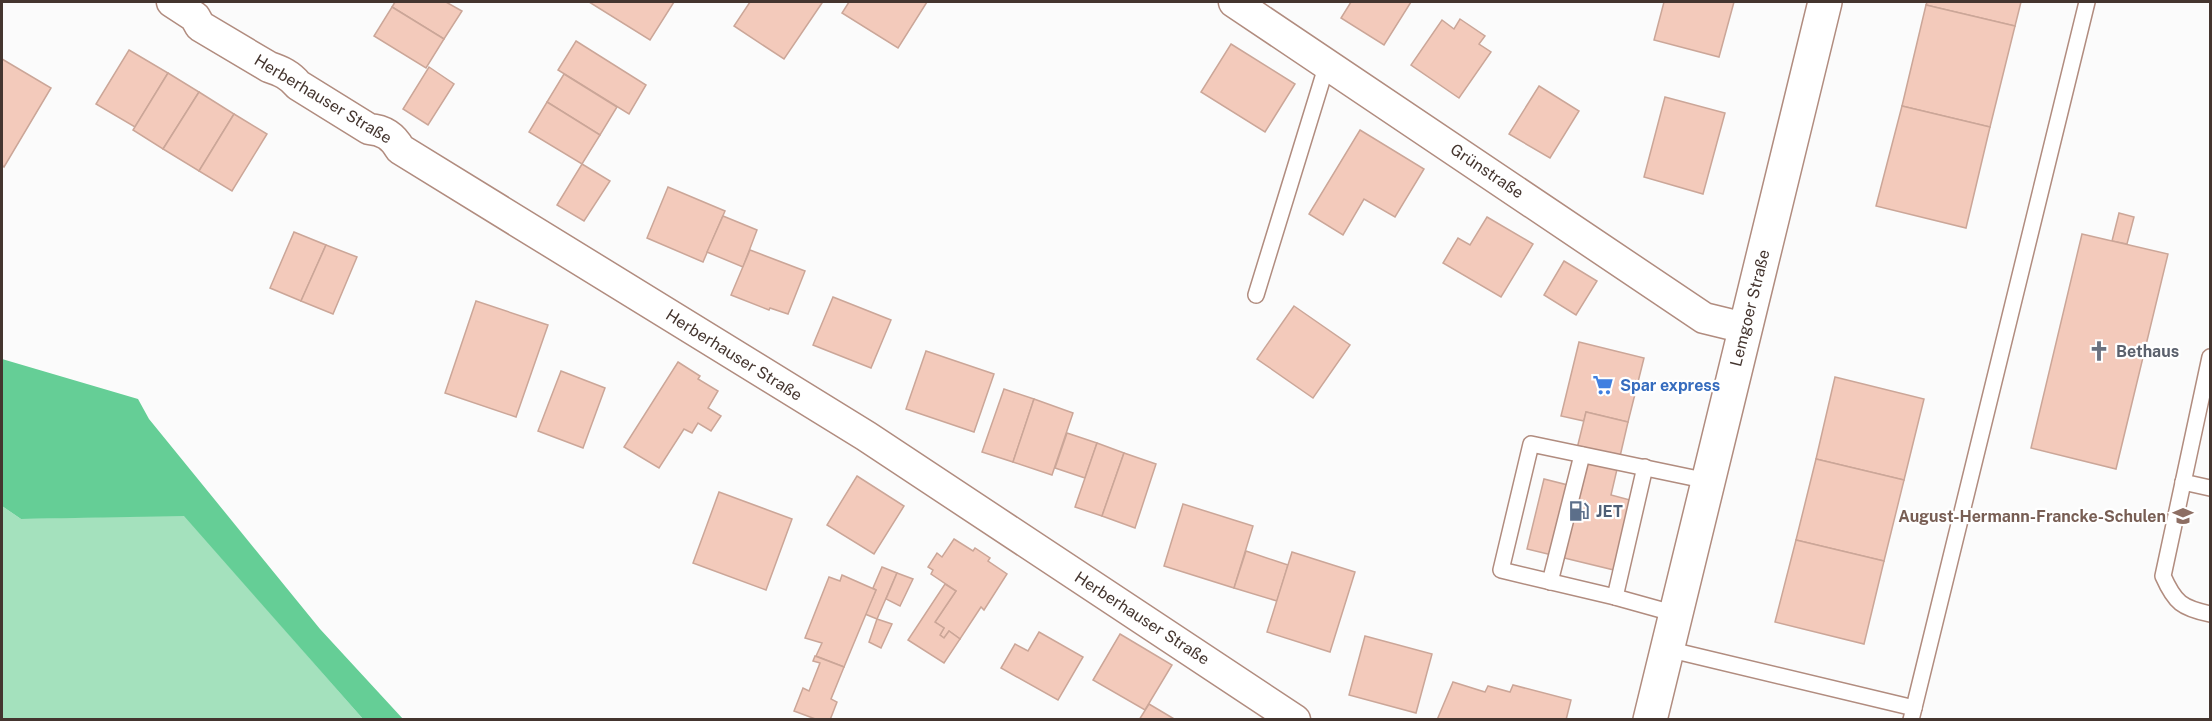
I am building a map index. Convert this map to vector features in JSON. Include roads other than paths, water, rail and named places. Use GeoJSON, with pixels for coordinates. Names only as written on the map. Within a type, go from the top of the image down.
{"type":"FeatureCollection","features":[{"type":"Feature","properties":{"kind":"main road","name":"Lemgoer Straße"},"geometry":{"type":"LineString","coordinates":[[1650,720],[1825,2]]}},
{"type":"Feature","properties":{"kind":"street","name":"Herberhauser Straße"},"geometry":{"type":"LineString","coordinates":[[172,2],[195,17],[200,26],[269,67],[281,71],[369,129],[380,130],[395,140],[400,149],[866,436],[1295,720]]}},
{"type":"Feature","properties":{"kind":"street","name":"Grünstraße"},"geometry":{"type":"LineString","coordinates":[[1234,2],[1704,318],[1745,328]]}},
{"type":"Feature","properties":{"kind":"lane"},"geometry":{"type":"LineString","coordinates":[[1667,649],[1913,714],[2087,2]]}},
{"type":"Feature","properties":{"kind":"lane"},"geometry":{"type":"LineString","coordinates":[[1256,294],[1327,64]]}},
{"type":"Feature","properties":{"kind":"lane"},"geometry":{"type":"LineString","coordinates":[[2211,357],[2163,576],[2171,595],[2189,609],[2211,614]]}},
{"type":"Feature","properties":{"kind":"lane"},"geometry":{"type":"LineString","coordinates":[[1676,614],[1501,570],[1531,444],[1708,481]]}},
{"type":"Feature","properties":{"kind":"lane"},"geometry":{"type":"LineString","coordinates":[[1550,582],[1582,455]]}},
{"type":"Feature","properties":{"kind":"lane"},"geometry":{"type":"LineString","coordinates":[[1615,597],[1645,467]]}},
{"type":"Feature","properties":{"kind":"lane"},"geometry":{"type":"LineString","coordinates":[[2183,482],[2211,488]]}},
{"type":"Feature","properties":{"kind":"place","name":"Bethaus"},"geometry":{"type":"Point","coordinates":[2099,351]}},
{"type":"Feature","properties":{"kind":"place","name":"Spar express"},"geometry":{"type":"Point","coordinates":[1603,385]}},
{"type":"Feature","properties":{"kind":"place","name":"JET"},"geometry":{"type":"Point","coordinates":[1579,511]}},
{"type":"Feature","properties":{"kind":"place","name":"August-Hermann-Francke-Schulen"},"geometry":{"type":"Point","coordinates":[2183,516]}}]}
